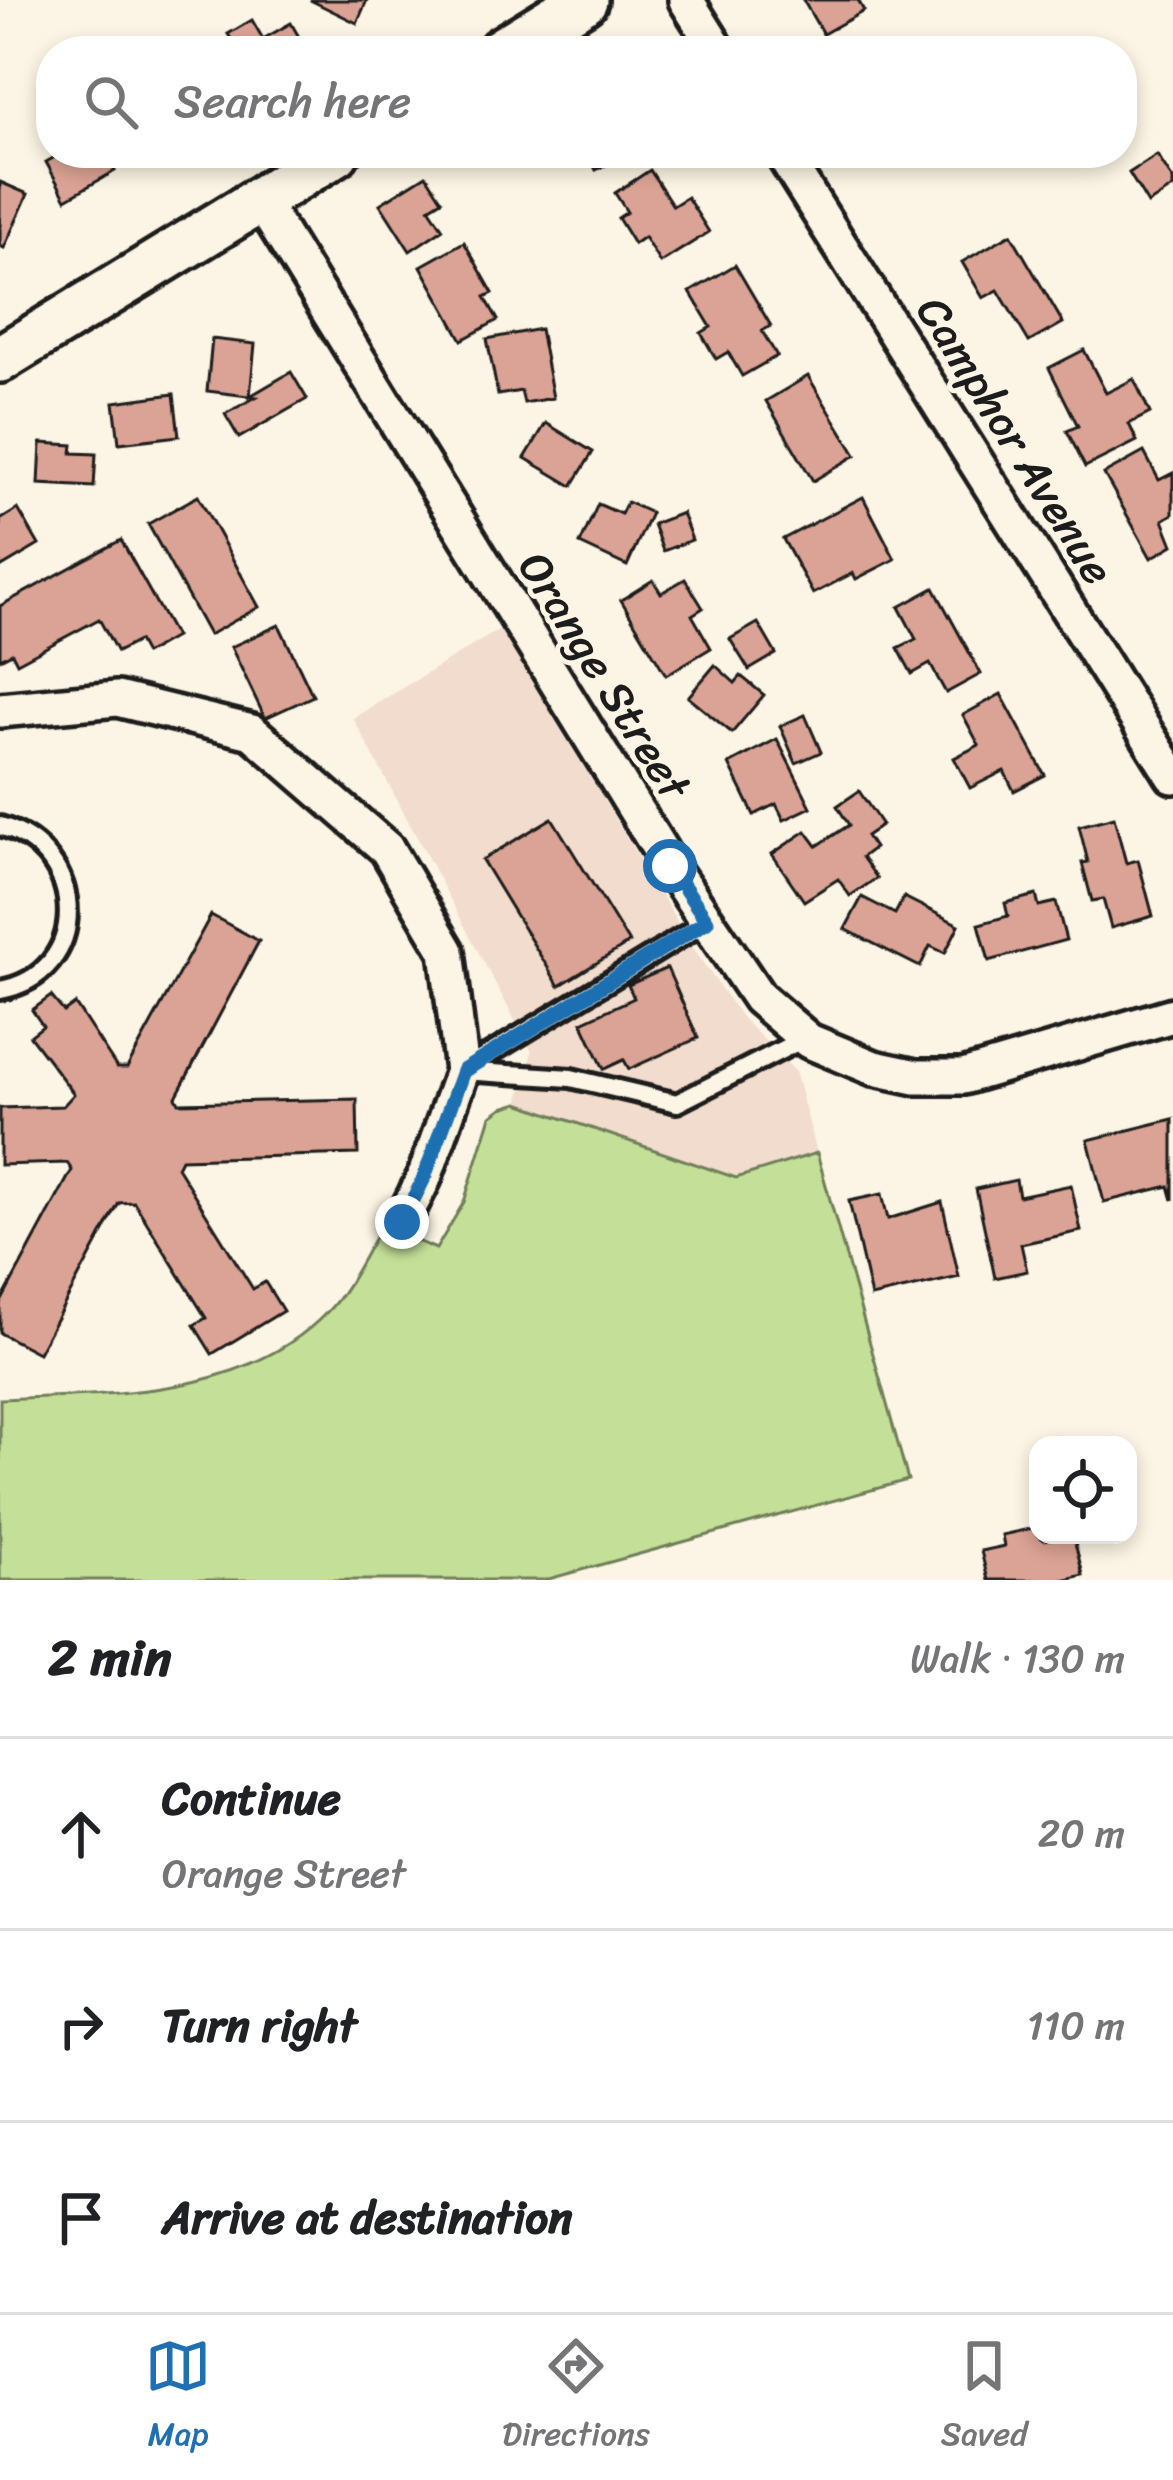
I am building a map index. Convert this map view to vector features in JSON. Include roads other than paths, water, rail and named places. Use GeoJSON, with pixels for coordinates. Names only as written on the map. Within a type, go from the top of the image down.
{"type":"FeatureCollection","features":[{"type":"Feature","properties":{"kind":"street"},"geometry":{"type":"LineString","coordinates":[[525,36],[584,0]]}},
{"type":"Feature","properties":{"kind":"street"},"geometry":{"type":"LineString","coordinates":[[686,0],[709,36]]}},
{"type":"Feature","properties":{"kind":"street"},"geometry":{"type":"LineString","coordinates":[[0,359],[312,168]]}},
{"type":"Feature","properties":{"kind":"street","name":"Camphor Avenue"},"geometry":{"type":"LineString","coordinates":[[791,168],[1173,776]]}},
{"type":"Feature","properties":{"kind":"street","name":"Orange Street"},"geometry":{"type":"LineString","coordinates":[[260,200],[759,998],[806,1038],[874,1068],[916,1077],[963,1077],[1173,1015]]}},
{"type":"Feature","properties":{"kind":"street"},"geometry":{"type":"LineString","coordinates":[[0,710],[117,699],[252,732],[387,849],[447,951],[463,1071],[424,1178],[402,1222]]}},
{"type":"Feature","properties":{"kind":"lane"},"geometry":{"type":"LineString","coordinates":[[0,826],[21,832],[44,848],[60,872],[68,898],[67,927],[56,952],[38,974],[0,990]]}},
{"type":"Feature","properties":{"kind":"lane"},"geometry":{"type":"LineString","coordinates":[[463,1071],[707,921]]}},
{"type":"Feature","properties":{"kind":"lane"},"geometry":{"type":"LineString","coordinates":[[463,1071],[571,1078],[677,1102],[806,1038]]}}]}
